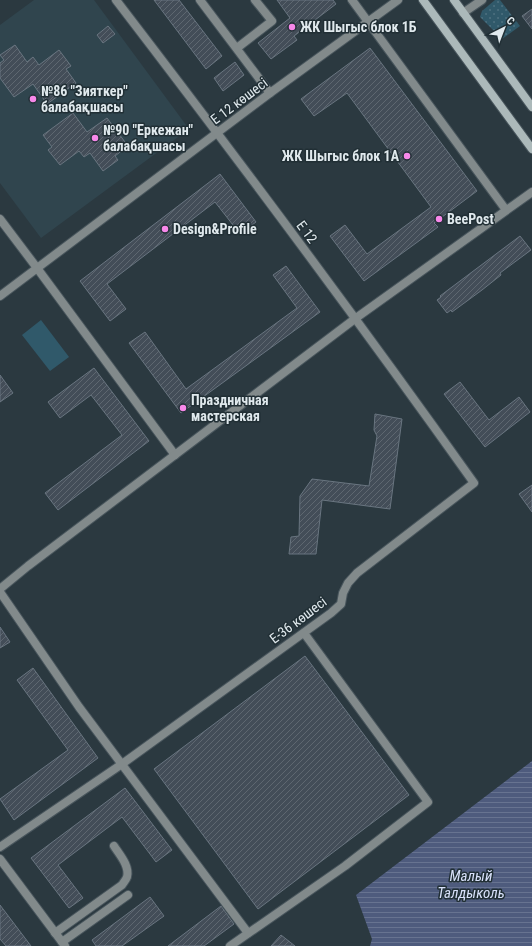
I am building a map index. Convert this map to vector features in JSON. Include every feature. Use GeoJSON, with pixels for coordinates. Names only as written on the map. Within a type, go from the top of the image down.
{"type":"FeatureCollection","features":[{"type":"Feature","properties":{"kind":"main road"},"geometry":{"type":"LineString","coordinates":[[423,0],[532,148]]}},
{"type":"Feature","properties":{"kind":"main road"},"geometry":{"type":"LineString","coordinates":[[454,0],[532,107]]}},
{"type":"Feature","properties":{"kind":"street","name":"E 12"},"geometry":{"type":"LineString","coordinates":[[116,0],[218,133],[356,318],[474,483]]}},
{"type":"Feature","properties":{"kind":"street"},"geometry":{"type":"LineString","coordinates":[[200,0],[270,93]]}},
{"type":"Feature","properties":{"kind":"street"},"geometry":{"type":"LineString","coordinates":[[237,48],[272,21],[256,0]]}},
{"type":"Feature","properties":{"kind":"street"},"geometry":{"type":"LineString","coordinates":[[352,0],[506,210]]}},
{"type":"Feature","properties":{"kind":"street","name":"Е 12 көшесі"},"geometry":{"type":"LineString","coordinates":[[0,296],[270,93],[398,0]]}},
{"type":"Feature","properties":{"kind":"street"},"geometry":{"type":"LineString","coordinates":[[463,13],[482,0]]}},
{"type":"Feature","properties":{"kind":"street"},"geometry":{"type":"LineString","coordinates":[[248,933],[190,853],[79,707],[0,590],[28,566],[356,318],[532,192]]}},
{"type":"Feature","properties":{"kind":"street"},"geometry":{"type":"LineString","coordinates":[[0,219],[175,455]]}},
{"type":"Feature","properties":{"kind":"street","name":"Е-36 көшесі"},"geometry":{"type":"LineString","coordinates":[[0,847],[122,764],[331,613],[341,604],[343,593],[348,583],[357,573],[474,483]]}},
{"type":"Feature","properties":{"kind":"street"},"geometry":{"type":"LineString","coordinates":[[230,946],[344,866],[428,802],[304,633]]}},
{"type":"Feature","properties":{"kind":"street"},"geometry":{"type":"LineString","coordinates":[[55,933],[122,885],[127,877],[128,871],[114,846]]}},
{"type":"Feature","properties":{"kind":"street"},"geometry":{"type":"LineString","coordinates":[[0,859],[64,944],[128,895]]}},
{"type":"Feature","properties":{"kind":"shaded area","name":"№90 \"Еркежан\" балабақшасы"},"geometry":{"type":"Polygon","coordinates":[[[34,0],[94,0],[189,129],[41,238],[0,183],[0,25],[34,0]]]}},
{"type":"Feature","properties":{"kind":"shaded area"},"geometry":{"type":"Polygon","coordinates":[[[495,0],[500,0],[520,26],[502,39],[480,17],[482,11],[495,0]]]}},
{"type":"Feature","properties":{"kind":"shaded area"},"geometry":{"type":"Polygon","coordinates":[[[41,320],[69,357],[50,371],[22,335],[41,320]]]}},
{"type":"Feature","properties":{"kind":"water","name":"Малый Талдыколь"},"geometry":{"type":"Polygon","coordinates":[[[532,761],[532,946],[370,946],[372,939],[356,895],[532,761]]]}},
{"type":"Feature","properties":{"kind":"building"},"geometry":{"type":"Polygon","coordinates":[[[154,0],[179,0],[222,56],[206,69],[154,0]]]}},
{"type":"Feature","properties":{"kind":"building","name":"ЖК Шыгыс блок 1Б"},"geometry":{"type":"Polygon","coordinates":[[[277,0],[333,0],[336,4],[294,36],[297,40],[271,59],[258,43],[290,18],[277,0]]]}},
{"type":"Feature","properties":{"kind":"building"},"geometry":{"type":"Polygon","coordinates":[[[532,9],[532,29],[522,16],[532,9]]]}},
{"type":"Feature","properties":{"kind":"building"},"geometry":{"type":"Polygon","coordinates":[[[108,26],[115,34],[103,43],[97,35],[108,26]]]}},
{"type":"Feature","properties":{"kind":"building"},"geometry":{"type":"Polygon","coordinates":[[[15,45],[27,62],[33,57],[39,65],[59,50],[71,66],[66,69],[76,83],[47,104],[33,84],[14,97],[0,78],[0,63],[4,60],[0,55],[15,45]]]}},
{"type":"Feature","properties":{"kind":"building","name":"ЖК Шыгыс блок 1А"},"geometry":{"type":"Polygon","coordinates":[[[370,48],[477,191],[434,223],[438,227],[364,281],[330,236],[345,225],[367,254],[431,207],[347,93],[314,116],[301,99],[370,48]]]}},
{"type":"Feature","properties":{"kind":"building"},"geometry":{"type":"Polygon","coordinates":[[[235,62],[244,75],[223,91],[214,78],[235,62]]]}},
{"type":"Feature","properties":{"kind":"building"},"geometry":{"type":"Polygon","coordinates":[[[73,113],[87,132],[107,118],[128,146],[115,156],[118,160],[103,171],[90,153],[84,157],[79,151],[60,165],[48,150],[52,147],[43,135],[73,113]]]}},
{"type":"Feature","properties":{"kind":"building"},"geometry":{"type":"Polygon","coordinates":[[[220,174],[256,222],[240,234],[215,202],[107,284],[126,309],[110,321],[80,281],[220,174]]]}},
{"type":"Feature","properties":{"kind":"building"},"geometry":{"type":"Polygon","coordinates":[[[520,236],[531,250],[500,273],[501,275],[482,290],[452,312],[451,310],[447,313],[437,300],[441,297],[440,296],[520,236]]]}},
{"type":"Feature","properties":{"kind":"building"},"geometry":{"type":"Polygon","coordinates":[[[286,266],[320,312],[181,413],[129,343],[145,332],[186,389],[297,308],[273,275],[286,266]]]}},
{"type":"Feature","properties":{"kind":"building"},"geometry":{"type":"Polygon","coordinates":[[[94,368],[149,441],[58,510],[45,493],[122,435],[91,395],[60,418],[48,402],[94,368]]]}},
{"type":"Feature","properties":{"kind":"building"},"geometry":{"type":"Polygon","coordinates":[[[0,375],[13,393],[0,402],[0,375]]]}},
{"type":"Feature","properties":{"kind":"building"},"geometry":{"type":"Polygon","coordinates":[[[460,382],[489,420],[519,397],[530,412],[485,447],[444,394],[460,382]]]}},
{"type":"Feature","properties":{"kind":"building"},"geometry":{"type":"Polygon","coordinates":[[[375,414],[402,419],[390,509],[322,500],[316,554],[289,554],[291,537],[299,536],[300,496],[312,479],[369,486],[377,436],[374,430],[375,414]]]}},
{"type":"Feature","properties":{"kind":"building"},"geometry":{"type":"Polygon","coordinates":[[[532,485],[532,512],[519,494],[532,485]]]}},
{"type":"Feature","properties":{"kind":"building"},"geometry":{"type":"Polygon","coordinates":[[[0,627],[10,642],[0,648],[0,627]]]}},
{"type":"Feature","properties":{"kind":"building"},"geometry":{"type":"Polygon","coordinates":[[[305,656],[409,795],[258,909],[154,769],[305,656]]]}},
{"type":"Feature","properties":{"kind":"building"},"geometry":{"type":"Polygon","coordinates":[[[33,668],[98,758],[14,820],[0,799],[68,750],[17,680],[33,668]]]}},
{"type":"Feature","properties":{"kind":"building"},"geometry":{"type":"Polygon","coordinates":[[[125,788],[172,850],[156,862],[122,817],[58,865],[83,898],[69,908],[31,858],[125,788]]]}},
{"type":"Feature","properties":{"kind":"building"},"geometry":{"type":"Polygon","coordinates":[[[150,897],[164,916],[122,946],[96,946],[92,940],[150,897]]]}},
{"type":"Feature","properties":{"kind":"building"},"geometry":{"type":"Polygon","coordinates":[[[0,905],[31,946],[6,946],[0,939],[0,905]]]}},
{"type":"Feature","properties":{"kind":"building"},"geometry":{"type":"Polygon","coordinates":[[[221,906],[234,924],[204,946],[168,946],[221,906]]]}},
{"type":"Feature","properties":{"kind":"building"},"geometry":{"type":"Polygon","coordinates":[[[281,935],[295,946],[271,946],[281,935]]]}},
{"type":"Feature","properties":{"kind":"place","name":"ЖК Шыгыс блок 1Б"},"geometry":{"type":"Point","coordinates":[292,27]}},
{"type":"Feature","properties":{"kind":"place","name":"№86 \"Зияткер\" балабақшасы"},"geometry":{"type":"Point","coordinates":[33,99]}},
{"type":"Feature","properties":{"kind":"place","name":"№90 \"Еркежан\" балабақшасы"},"geometry":{"type":"Point","coordinates":[95,138]}},
{"type":"Feature","properties":{"kind":"place","name":"ЖК Шыгыс блок 1А"},"geometry":{"type":"Point","coordinates":[407,156]}},
{"type":"Feature","properties":{"kind":"place","name":"BeePost"},"geometry":{"type":"Point","coordinates":[439,219]}},
{"type":"Feature","properties":{"kind":"place","name":"Design&Profile"},"geometry":{"type":"Point","coordinates":[165,229]}},
{"type":"Feature","properties":{"kind":"place","name":"Праздничная мастерская"},"geometry":{"type":"Point","coordinates":[183,408]}}]}
